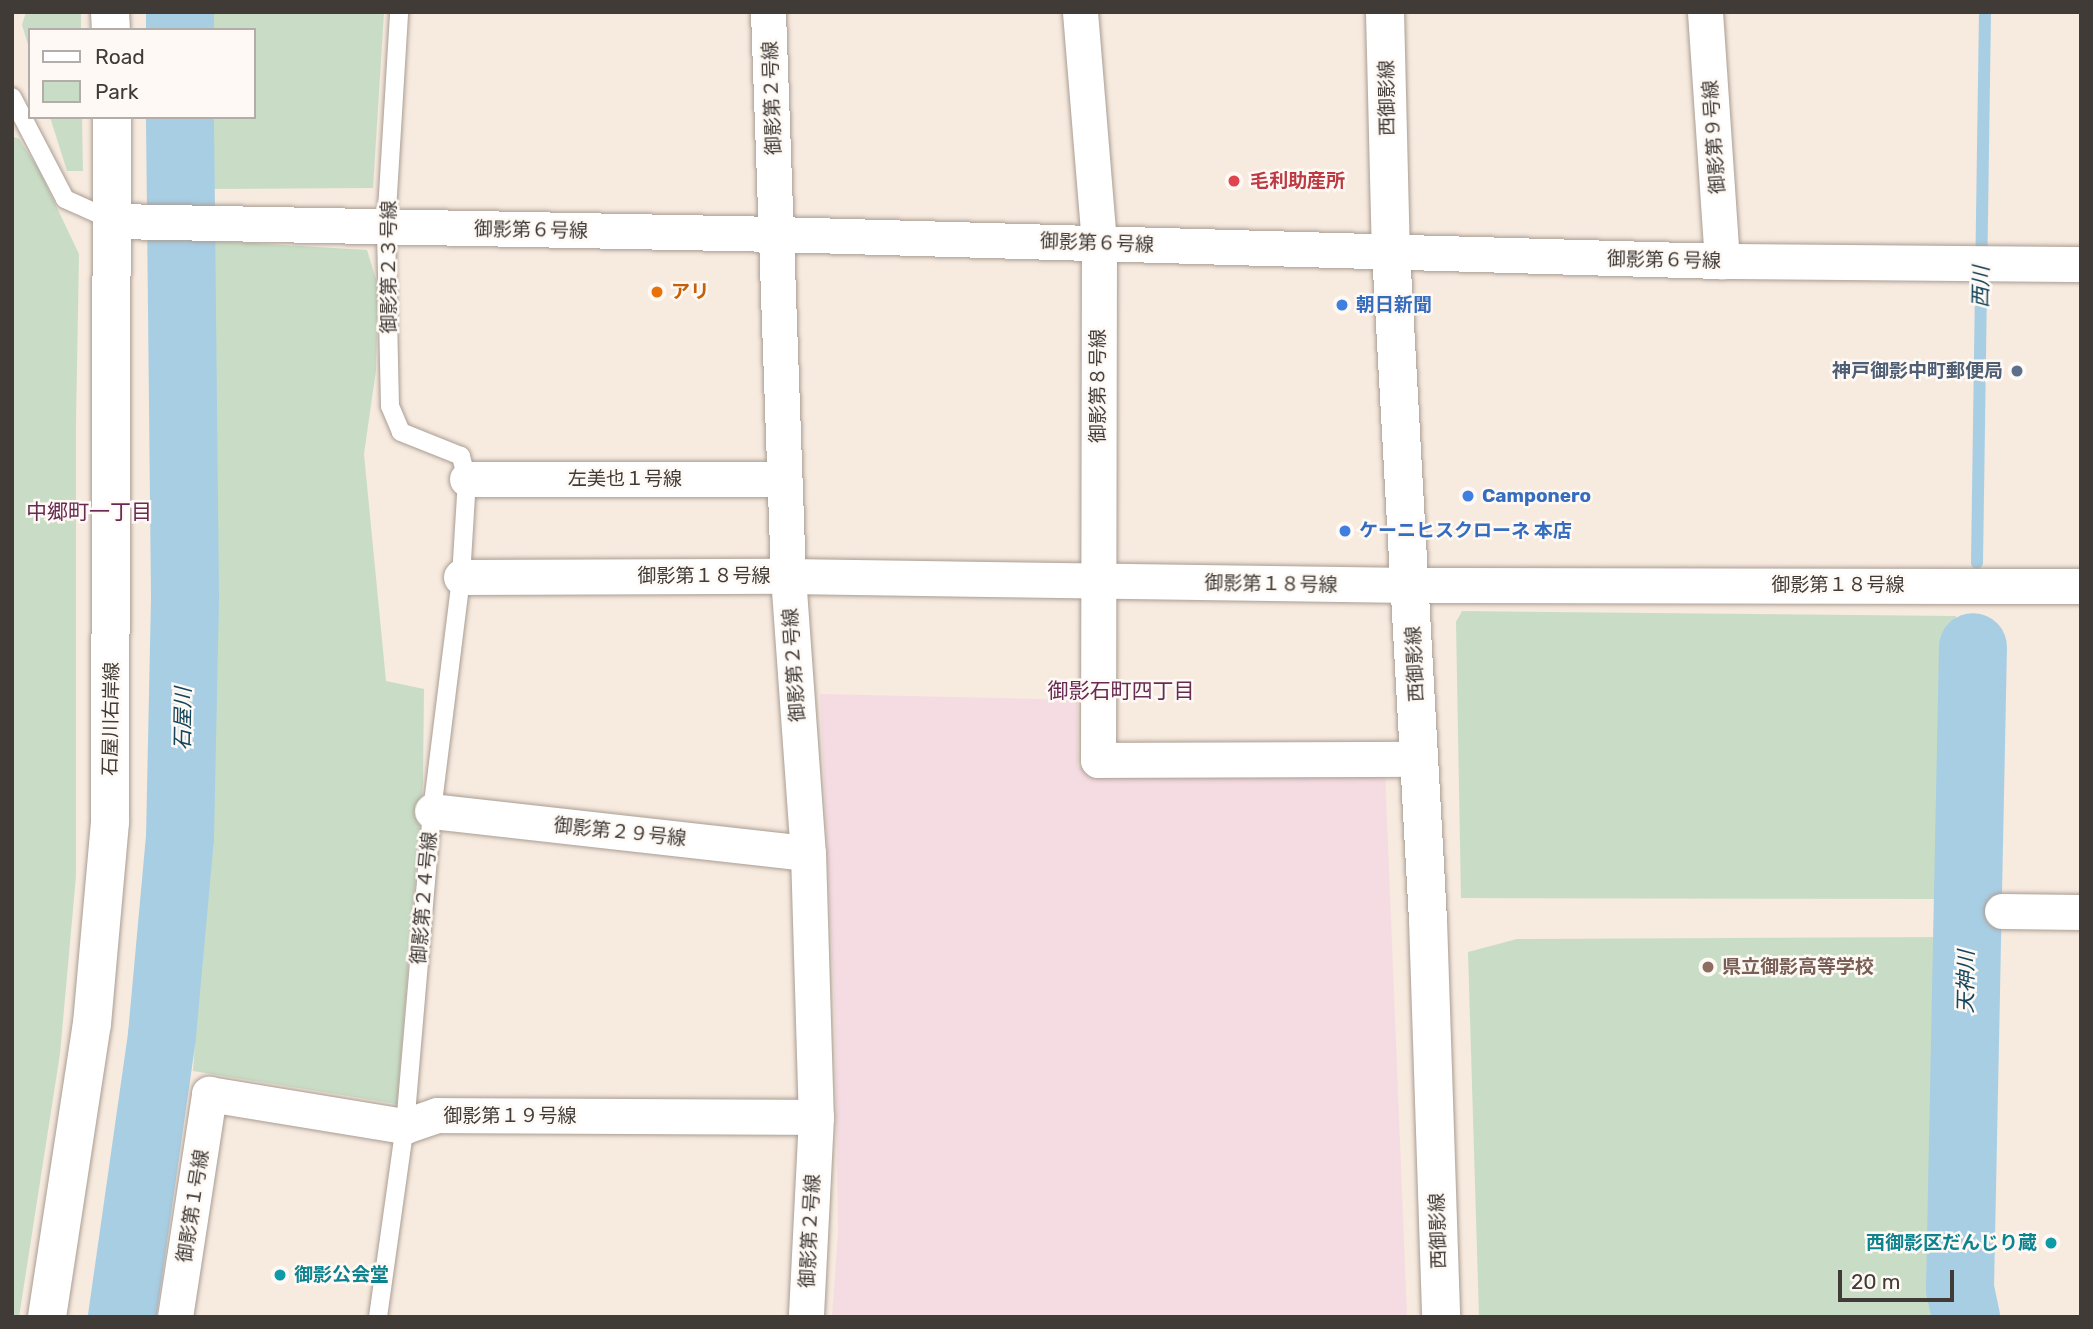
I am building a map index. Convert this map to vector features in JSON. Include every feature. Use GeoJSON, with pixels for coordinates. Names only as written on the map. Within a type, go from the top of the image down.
{"type":"FeatureCollection","features":[{"type":"Feature","properties":{"kind":"street","name":"御影第２号線"},"geometry":{"type":"LineString","coordinates":[[768,12],[788,576],[808,853],[816,1117],[806,1317]]}},
{"type":"Feature","properties":{"kind":"street","name":"御影第８号線"},"geometry":{"type":"LineString","coordinates":[[1080,12],[1099,243],[1098,760],[1420,759]]}},
{"type":"Feature","properties":{"kind":"street","name":"西御影線"},"geometry":{"type":"LineString","coordinates":[[1385,12],[1391,252],[1420,759],[1441,1317]]}},
{"type":"Feature","properties":{"kind":"street","name":"御影第９号線"},"geometry":{"type":"LineString","coordinates":[[1705,12],[1722,261]]}},
{"type":"Feature","properties":{"kind":"street","name":"石屋川右岸線"},"geometry":{"type":"LineString","coordinates":[[47,1317],[93,1012],[110,822],[114,221],[112,119]]}},
{"type":"Feature","properties":{"kind":"street","name":"御影第６号線"},"geometry":{"type":"LineString","coordinates":[[114,221],[777,234],[1722,261],[2081,264]]}},
{"type":"Feature","properties":{"kind":"street","name":"左美也１号線"},"geometry":{"type":"LineString","coordinates":[[467,479],[784,479]]}},
{"type":"Feature","properties":{"kind":"street","name":"御影第１８号線"},"geometry":{"type":"LineString","coordinates":[[461,577],[788,576],[1411,585],[2081,586]]}},
{"type":"Feature","properties":{"kind":"street","name":"御影第２９号線"},"geometry":{"type":"LineString","coordinates":[[432,811],[808,853]]}},
{"type":"Feature","properties":{"kind":"street"},"geometry":{"type":"LineString","coordinates":[[2002,911],[2081,912]]}},
{"type":"Feature","properties":{"kind":"street","name":"御影第１９号線"},"geometry":{"type":"LineString","coordinates":[[208,1094],[405,1126],[437,1115],[816,1117]]}},
{"type":"Feature","properties":{"kind":"street","name":"御影第１号線"},"geometry":{"type":"LineString","coordinates":[[175,1317],[208,1094]]}},
{"type":"Feature","properties":{"kind":"lane","name":"御影第２３号線"},"geometry":{"type":"LineString","coordinates":[[399,12],[387,227],[390,406],[401,432],[461,456],[467,479]]}},
{"type":"Feature","properties":{"kind":"lane"},"geometry":{"type":"LineString","coordinates":[[12,97],[65,199],[114,221]]}},
{"type":"Feature","properties":{"kind":"lane","name":"御影第２４号線"},"geometry":{"type":"LineString","coordinates":[[378,1317],[405,1126],[432,811],[461,577],[467,479]]}},
{"type":"Feature","properties":{"kind":"shaded area"},"geometry":{"type":"Polygon","coordinates":[[[820,694],[1077,700],[1078,767],[1385,771],[1407,1317],[832,1317],[838,1232],[835,1016],[820,694]]]}},
{"type":"Feature","properties":{"kind":"green space"},"geometry":{"type":"Polygon","coordinates":[[[26,12],[81,12],[81,28],[28,28],[28,44],[22,25],[26,12]]]}},
{"type":"Feature","properties":{"kind":"green space"},"geometry":{"type":"Polygon","coordinates":[[[203,12],[384,12],[373,188],[202,189],[202,119],[256,119],[256,28],[203,28],[203,12]]]}},
{"type":"Feature","properties":{"kind":"green space"},"geometry":{"type":"Polygon","coordinates":[[[51,119],[82,119],[83,171],[67,171],[51,119]]]}},
{"type":"Feature","properties":{"kind":"green space"},"geometry":{"type":"Polygon","coordinates":[[[12,136],[19,139],[39,170],[79,254],[76,422],[76,876],[60,1054],[19,1317],[12,1317],[12,136]]]}},
{"type":"Feature","properties":{"kind":"green space"},"geometry":{"type":"Polygon","coordinates":[[[215,241],[367,250],[378,286],[376,370],[364,454],[386,681],[424,689],[423,781],[397,1104],[193,1071],[211,805],[215,241]]]}},
{"type":"Feature","properties":{"kind":"green space"},"geometry":{"type":"Polygon","coordinates":[[[1462,611],[1956,616],[1944,899],[1461,898],[1456,622],[1462,611]]]}},
{"type":"Feature","properties":{"kind":"green space"},"geometry":{"type":"Polygon","coordinates":[[[1947,937],[1943,1317],[1479,1317],[1468,952],[1517,939],[1947,937]]]}},
{"type":"Feature","properties":{"kind":"waterway","name":"石屋川"},"geometry":{"type":"LineString","coordinates":[[180,12],[180,28]]}},
{"type":"Feature","properties":{"kind":"waterway","name":"西川"},"geometry":{"type":"LineString","coordinates":[[1977,563],[1985,12]]}},
{"type":"Feature","properties":{"kind":"waterway","name":"石屋川"},"geometry":{"type":"LineString","coordinates":[[122,1317],[162,1035],[180,838],[185,596],[180,119]]}},
{"type":"Feature","properties":{"kind":"waterway","name":"天神川"},"geometry":{"type":"LineString","coordinates":[[1966,1317],[1960,1288],[1973,647]]}},
{"type":"Feature","properties":{"kind":"place","name":"毛利助産所"},"geometry":{"type":"Point","coordinates":[1234,181]}},
{"type":"Feature","properties":{"kind":"place","name":"アリ"},"geometry":{"type":"Point","coordinates":[657,292]}},
{"type":"Feature","properties":{"kind":"place","name":"朝日新聞"},"geometry":{"type":"Point","coordinates":[1342,305]}},
{"type":"Feature","properties":{"kind":"place","name":"神戸御影中町郵便局"},"geometry":{"type":"Point","coordinates":[2017,371]}},
{"type":"Feature","properties":{"kind":"place","name":"Camponero"},"geometry":{"type":"Point","coordinates":[1468,496]}},
{"type":"Feature","properties":{"kind":"place","name":"ケーニヒスクローネ 本店"},"geometry":{"type":"Point","coordinates":[1345,531]}},
{"type":"Feature","properties":{"kind":"place","name":"県立御影高等学校"},"geometry":{"type":"Point","coordinates":[1708,967]}},
{"type":"Feature","properties":{"kind":"place","name":"西御影区だんじり蔵"},"geometry":{"type":"Point","coordinates":[2051,1243]}},
{"type":"Feature","properties":{"kind":"place","name":"御影公会堂"},"geometry":{"type":"Point","coordinates":[280,1275]}},
{"type":"Feature","properties":{"kind":"district","name":"中郷町一丁目"},"geometry":{"type":"Point","coordinates":[89,512]}},
{"type":"Feature","properties":{"kind":"district","name":"御影石町四丁目"},"geometry":{"type":"Point","coordinates":[1121,691]}}]}
